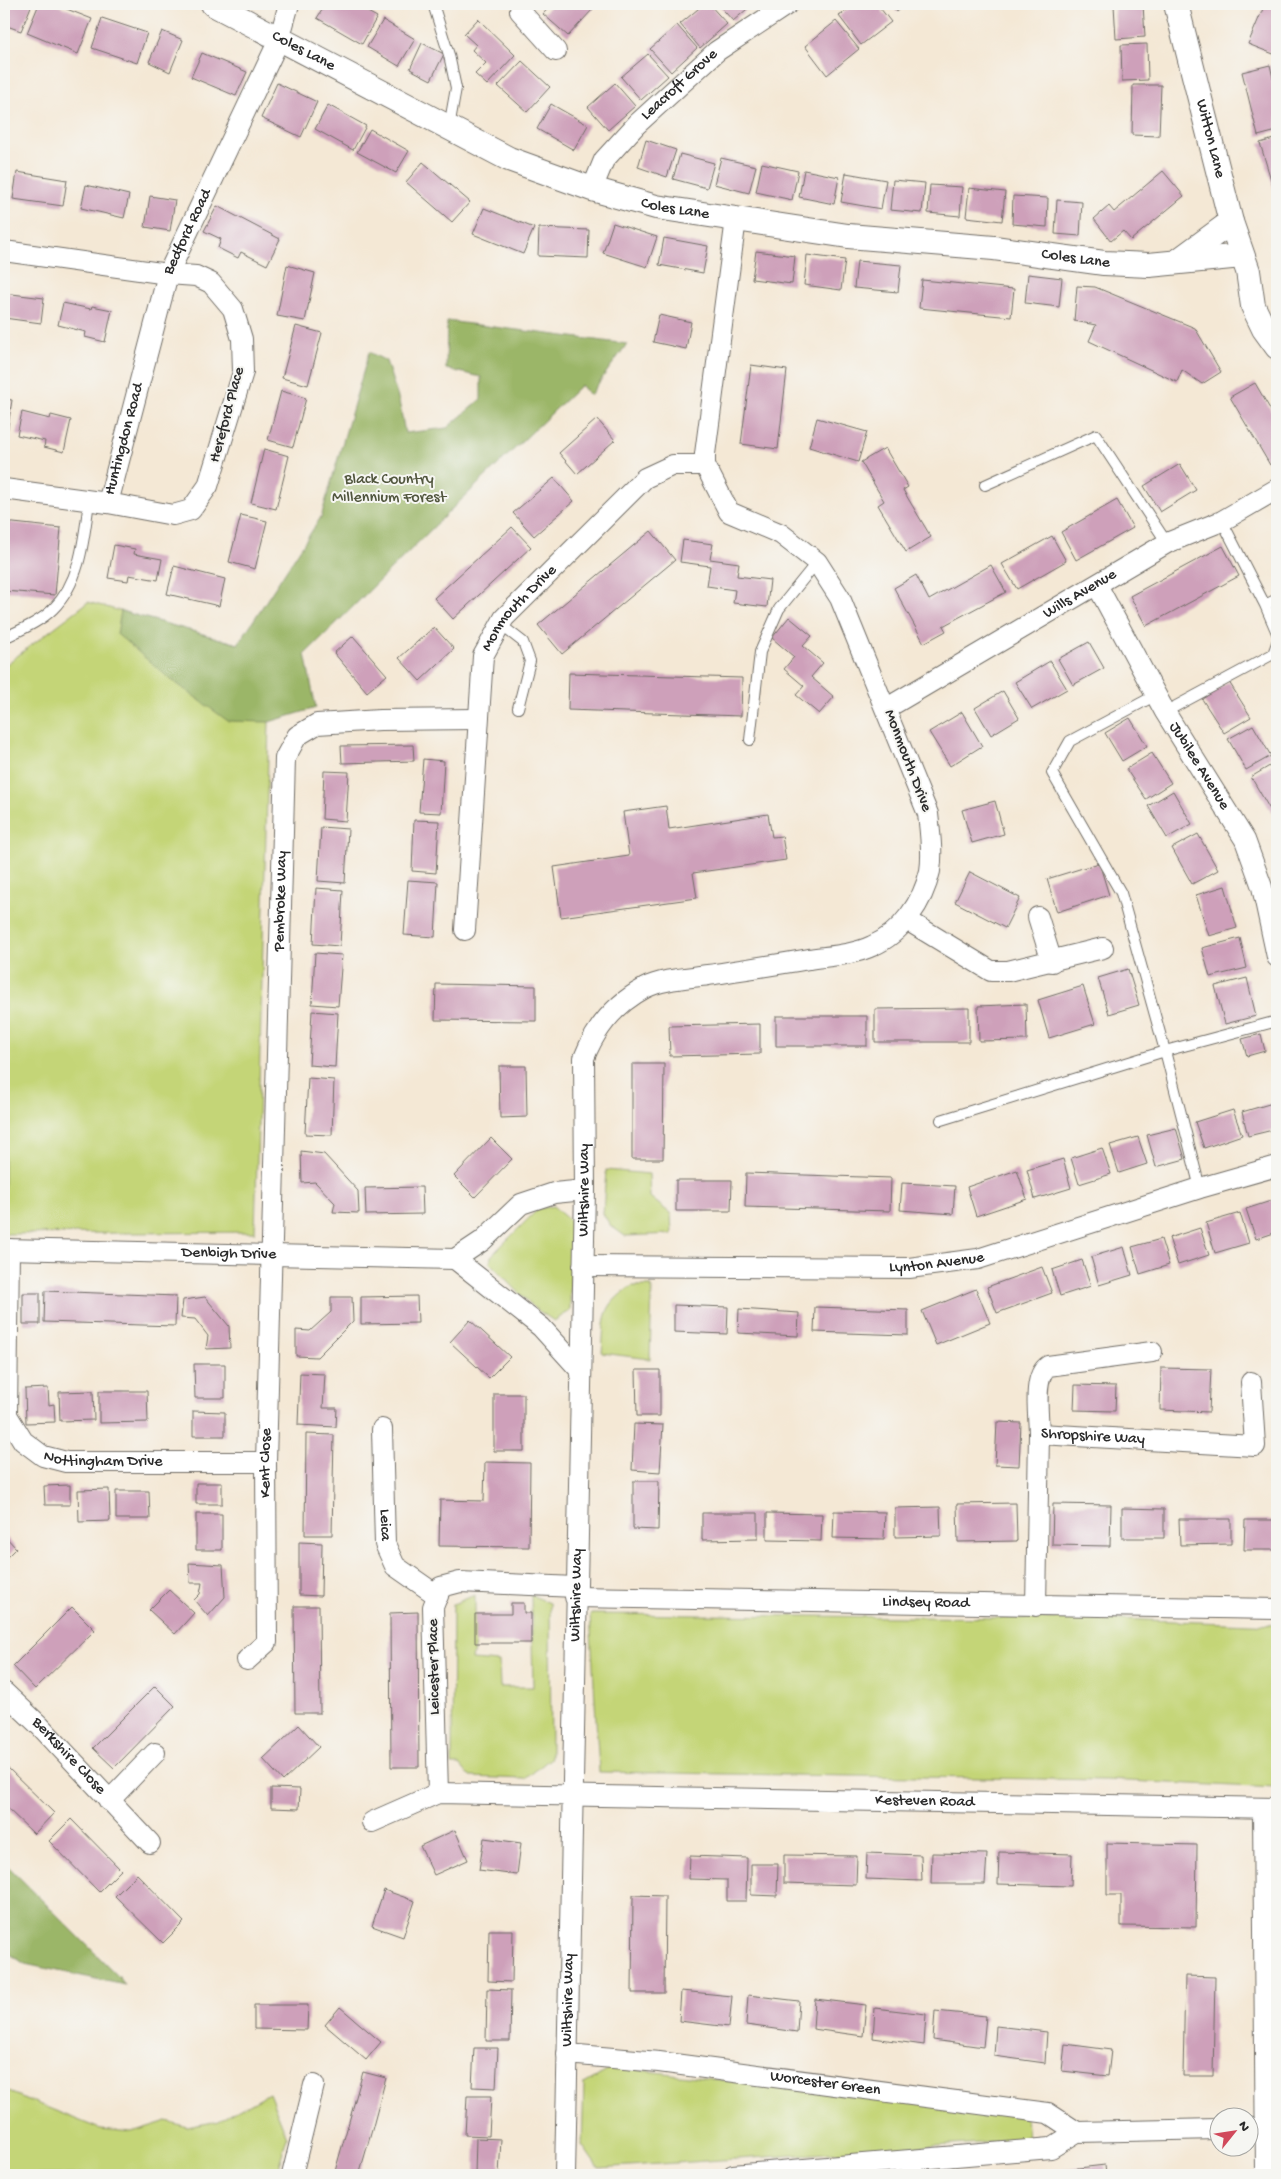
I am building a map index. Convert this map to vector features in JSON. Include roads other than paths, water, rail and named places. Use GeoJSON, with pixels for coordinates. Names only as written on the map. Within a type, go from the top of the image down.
{"type":"FeatureCollection","features":[{"type":"Feature","properties":{"kind":"street","name":"Coles Lane"},"geometry":{"type":"LineString","coordinates":[[213,4],[510,159],[592,189],[656,207],[848,236],[994,248],[1104,263],[1149,265],[1178,261],[1245,264]]}},
{"type":"Feature","properties":{"kind":"street","name":"Bedford Road"},"geometry":{"type":"LineString","coordinates":[[4,251],[168,274],[279,40],[289,4]]}},
{"type":"Feature","properties":{"kind":"street"},"geometry":{"type":"LineString","coordinates":[[521,4],[520,12],[556,51]]}},
{"type":"Feature","properties":{"kind":"street","name":"Leacroft Grove"},"geometry":{"type":"LineString","coordinates":[[592,189],[604,160],[637,124],[717,50],[788,4]]}},
{"type":"Feature","properties":{"kind":"street","name":"Witton Lane"},"geometry":{"type":"LineString","coordinates":[[1176,4],[1231,222],[1245,264],[1254,306],[1264,329],[1277,347]]}},
{"type":"Feature","properties":{"kind":"street"},"geometry":{"type":"LineString","coordinates":[[705,465],[736,219]]}},
{"type":"Feature","properties":{"kind":"street","name":"Coles Lane"},"geometry":{"type":"LineString","coordinates":[[1178,261],[1231,222]]}},
{"type":"Feature","properties":{"kind":"street","name":"Witton Lane"},"geometry":{"type":"LineString","coordinates":[[1245,264],[1277,316]]}},
{"type":"Feature","properties":{"kind":"street","name":"Hereford Place"},"geometry":{"type":"LineString","coordinates":[[98,502],[173,514],[191,510],[208,486],[243,372],[242,339],[233,309],[211,283],[196,276],[168,274]]}},
{"type":"Feature","properties":{"kind":"street","name":"Huntingdon Road"},"geometry":{"type":"LineString","coordinates":[[4,489],[98,502],[168,274]]}},
{"type":"Feature","properties":{"kind":"street","name":"Monmouth Drive"},"geometry":{"type":"LineString","coordinates":[[465,930],[477,719],[483,656],[504,618],[645,478],[673,465],[705,465],[728,512],[781,534],[817,562],[840,598],[887,708],[928,814],[932,846],[930,870],[924,890],[907,920],[872,946],[834,956],[681,979],[646,987],[624,1002],[604,1020]]}},
{"type":"Feature","properties":{"kind":"street","name":"Wills Avenue"},"geometry":{"type":"LineString","coordinates":[[887,708],[1167,543],[1222,520],[1277,489]]}},
{"type":"Feature","properties":{"kind":"street","name":"Jubilee Avenue"},"geometry":{"type":"LineString","coordinates":[[1097,584],[1160,703],[1245,840],[1262,887],[1277,957]]}},
{"type":"Feature","properties":{"kind":"street","name":"Pembroke Way"},"geometry":{"type":"LineString","coordinates":[[270,1255],[285,758],[297,736],[317,724],[380,720],[477,719]]}},
{"type":"Feature","properties":{"kind":"street"},"geometry":{"type":"LineString","coordinates":[[1038,917],[1052,962]]}},
{"type":"Feature","properties":{"kind":"street"},"geometry":{"type":"LineString","coordinates":[[907,920],[991,971],[1008,971],[1052,962],[1103,948]]}},
{"type":"Feature","properties":{"kind":"street","name":"Wiltshire Way"},"geometry":{"type":"LineString","coordinates":[[565,2175],[575,1592],[585,1190],[584,1058],[591,1041],[604,1020]]}},
{"type":"Feature","properties":{"kind":"street","name":"Lynton Avenue"},"geometry":{"type":"LineString","coordinates":[[583,1266],[909,1268],[978,1259],[1200,1188],[1277,1166]]}},
{"type":"Feature","properties":{"kind":"street"},"geometry":{"type":"LineString","coordinates":[[580,1370],[541,1326],[455,1259],[482,1241],[521,1204],[554,1193],[585,1190]]}},
{"type":"Feature","properties":{"kind":"street","name":"Denbigh Drive"},"geometry":{"type":"LineString","coordinates":[[6,1249],[455,1259]]}},
{"type":"Feature","properties":{"kind":"street","name":"Nottingham Drive"},"geometry":{"type":"LineString","coordinates":[[6,1249],[7,1415],[23,1441],[43,1456],[66,1462],[266,1462]]}},
{"type":"Feature","properties":{"kind":"street","name":"Kent Close"},"geometry":{"type":"LineString","coordinates":[[247,1660],[268,1642],[266,1462],[270,1255]]}},
{"type":"Feature","properties":{"kind":"street"},"geometry":{"type":"LineString","coordinates":[[1040,1434],[1038,1381],[1042,1370],[1048,1366],[1152,1352]]}},
{"type":"Feature","properties":{"kind":"street","name":"Shropshire Way"},"geometry":{"type":"LineString","coordinates":[[1036,1606],[1040,1434],[1255,1446],[1251,1382]]}},
{"type":"Feature","properties":{"kind":"street","name":"Leica"},"geometry":{"type":"LineString","coordinates":[[382,1429],[385,1544],[395,1566],[438,1596]]}},
{"type":"Feature","properties":{"kind":"street","name":"Leicester Place"},"geometry":{"type":"LineString","coordinates":[[438,1793],[433,1607],[442,1587],[460,1582],[575,1592]]}},
{"type":"Feature","properties":{"kind":"street","name":"Lindsey Road"},"geometry":{"type":"LineString","coordinates":[[575,1592],[1036,1606],[1277,1609]]}},
{"type":"Feature","properties":{"kind":"street","name":"Berkshire Close"},"geometry":{"type":"LineString","coordinates":[[4,1692],[40,1726],[150,1843]]}},
{"type":"Feature","properties":{"kind":"street","name":"Berkshire Close"},"geometry":{"type":"LineString","coordinates":[[109,1801],[155,1753]]}},
{"type":"Feature","properties":{"kind":"street"},"geometry":{"type":"LineString","coordinates":[[372,1822],[438,1793],[572,1797]]}},
{"type":"Feature","properties":{"kind":"street","name":"Kesteven Road"},"geometry":{"type":"LineString","coordinates":[[572,1797],[834,1799],[1270,1808]]}},
{"type":"Feature","properties":{"kind":"street"},"geometry":{"type":"LineString","coordinates":[[1266,2175],[1258,2128],[1270,1808]]}},
{"type":"Feature","properties":{"kind":"street","name":"Worcester Green"},"geometry":{"type":"LineString","coordinates":[[567,2054],[658,2062],[1048,2113],[1077,2132]]}},
{"type":"Feature","properties":{"kind":"street"},"geometry":{"type":"LineString","coordinates":[[292,2175],[314,2085]]}},
{"type":"Feature","properties":{"kind":"street"},"geometry":{"type":"LineString","coordinates":[[733,2175],[1051,2148],[1077,2132],[1208,2129]]}},
{"type":"Feature","properties":{"kind":"lane"},"geometry":{"type":"LineString","coordinates":[[434,4],[449,55],[456,88],[449,128]]}},
{"type":"Feature","properties":{"kind":"lane"},"geometry":{"type":"LineString","coordinates":[[985,485],[1096,435],[1167,543]]}},
{"type":"Feature","properties":{"kind":"lane"},"geometry":{"type":"LineString","coordinates":[[4,638],[53,610],[64,596],[71,585],[98,502]]}},
{"type":"Feature","properties":{"kind":"lane"},"geometry":{"type":"LineString","coordinates":[[1222,520],[1277,633]]}},
{"type":"Feature","properties":{"kind":"lane"},"geometry":{"type":"LineString","coordinates":[[750,740],[760,652],[779,609],[817,562]]}},
{"type":"Feature","properties":{"kind":"lane"},"geometry":{"type":"LineString","coordinates":[[1265,605],[1277,599]]}},
{"type":"Feature","properties":{"kind":"lane"},"geometry":{"type":"LineString","coordinates":[[500,625],[523,642],[530,661],[518,708]]}},
{"type":"Feature","properties":{"kind":"lane"},"geometry":{"type":"LineString","coordinates":[[1200,1188],[1166,1051],[1121,893],[1052,773],[1070,740],[1273,654],[1277,643]]}},
{"type":"Feature","properties":{"kind":"lane"},"geometry":{"type":"LineString","coordinates":[[941,1120],[1166,1051],[1277,1021]]}},
{"type":"Feature","properties":{"kind":"park label","name":"Black Country Millennium Forest"},"geometry":{"type":"Point","coordinates":[389,489]}}]}
